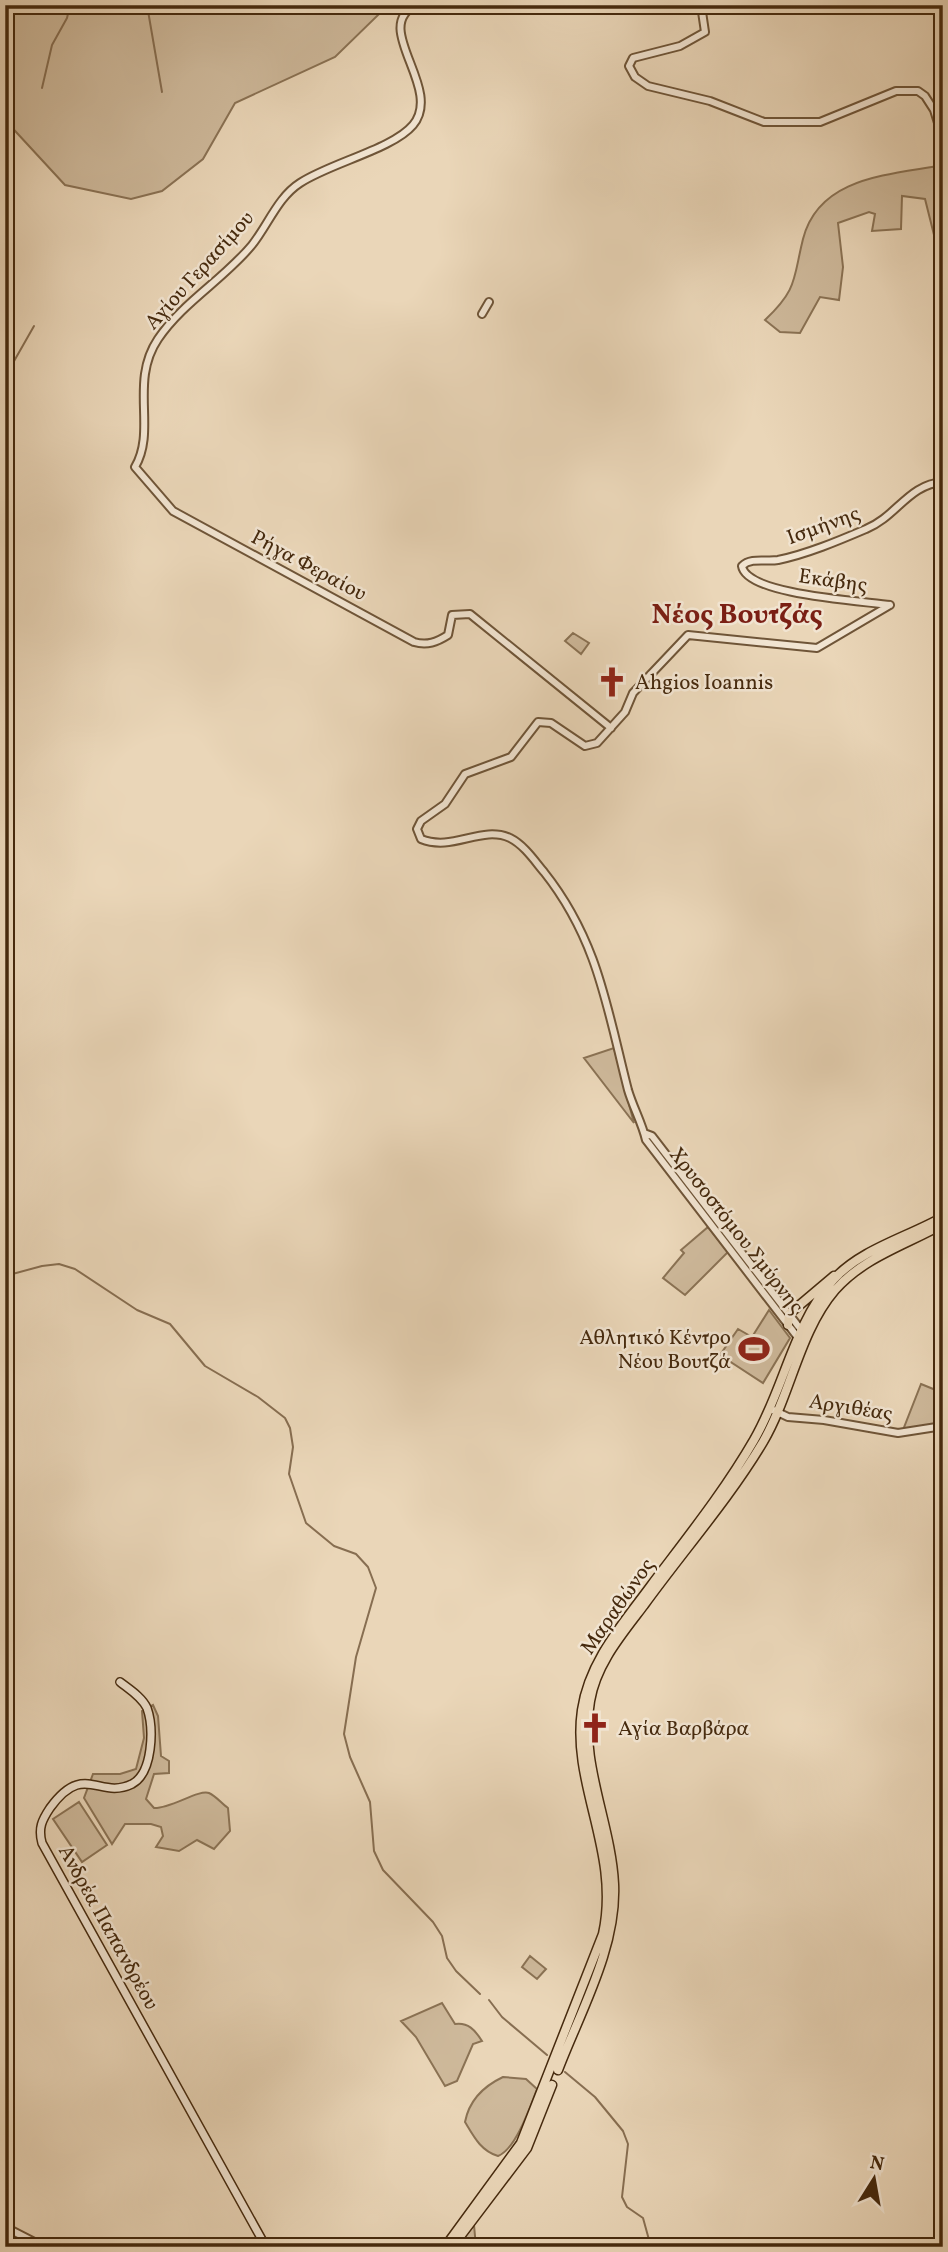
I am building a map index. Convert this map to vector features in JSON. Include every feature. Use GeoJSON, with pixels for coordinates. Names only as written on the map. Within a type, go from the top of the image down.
{"type":"FeatureCollection","features":[{"type":"Feature","properties":{"kind":"main road","name":"Μαραθώνος"},"geometry":{"type":"LineString","coordinates":[[452,2247],[527,2148],[608,1935],[614,1904],[613,1876],[588,1728],[589,1705],[596,1680],[621,1636],[750,1462],[775,1409],[819,1298],[843,1271],[870,1254],[943,1217]]}},
{"type":"Feature","properties":{"kind":"main road","name":"Μαραθώνος"},"geometry":{"type":"LineString","coordinates":[[803,1339],[826,1303],[852,1273],[873,1258],[943,1224]]}},
{"type":"Feature","properties":{"kind":"main road"},"geometry":{"type":"LineString","coordinates":[[788,1325],[789,1314],[829,1278],[843,1271]]}},
{"type":"Feature","properties":{"kind":"main road","name":"Μαραθώνος"},"geometry":{"type":"LineString","coordinates":[[445,2247],[521,2143],[603,1934],[608,1904],[607,1870],[584,1761],[581,1727],[584,1698],[593,1671],[616,1633],[734,1474],[775,1409]]}},
{"type":"Feature","properties":{"kind":"main road","name":"Ανδρέα Παπανδρέου"},"geometry":{"type":"LineString","coordinates":[[120,1682],[139,1697],[148,1710],[150,1729],[144,1771],[135,1782],[125,1786],[89,1783],[69,1787],[44,1817],[40,1828],[42,1843],[266,2247]]}},
{"type":"Feature","properties":{"kind":"street","name":"Αγίου Γερασίμου"},"geometry":{"type":"LineString","coordinates":[[135,467],[142,450],[143,382],[150,351],[169,325],[253,244],[295,187],[327,168],[396,138],[412,126],[419,115],[421,100],[399,31],[399,23],[409,9],[416,5]]}},
{"type":"Feature","properties":{"kind":"street"},"geometry":{"type":"LineString","coordinates":[[701,5],[705,32],[630,61],[632,73],[648,86],[699,98],[764,122],[797,124],[831,119],[879,96],[908,89],[925,96],[939,123],[943,139]]}},
{"type":"Feature","properties":{"kind":"street"},"geometry":{"type":"LineString","coordinates":[[482,314],[489,302]]}},
{"type":"Feature","properties":{"kind":"street","name":"Ρήγα Φεραίου"},"geometry":{"type":"LineString","coordinates":[[135,467],[173,510],[414,642],[424,644],[442,639],[448,635],[452,615],[470,614],[611,728]]}},
{"type":"Feature","properties":{"kind":"street","name":"Ισμήνης"},"geometry":{"type":"LineString","coordinates":[[771,590],[744,573],[742,565],[748,561],[778,560],[869,528],[887,518],[912,492],[923,485],[943,482]]}},
{"type":"Feature","properties":{"kind":"street","name":"Εκάβης"},"geometry":{"type":"LineString","coordinates":[[628,707],[632,693],[688,635],[822,647],[890,605],[771,590]]}},
{"type":"Feature","properties":{"kind":"street","name":"Χρυσοστόμου Σμύρνης"},"geometry":{"type":"LineString","coordinates":[[628,707],[597,743],[589,746],[547,722],[535,723],[511,757],[465,774],[440,809],[421,821],[417,833],[425,841],[450,844],[484,835],[512,839],[527,852],[562,895],[580,924],[597,967],[633,1109],[646,1140],[788,1325],[803,1339]]}},
{"type":"Feature","properties":{"kind":"street","name":"Χρυσοστόμου Σμύρνης"},"geometry":{"type":"LineString","coordinates":[[644,1133],[652,1136],[789,1314],[803,1339]]}},
{"type":"Feature","properties":{"kind":"street","name":"Αργιθέας"},"geometry":{"type":"LineString","coordinates":[[775,1409],[795,1416],[898,1433],[943,1426]]}},
{"type":"Feature","properties":{"kind":"street"},"geometry":{"type":"LineString","coordinates":[[5,2227],[44,2247]]}},
{"type":"Feature","properties":{"kind":"shaded area"},"geometry":{"type":"Polygon","coordinates":[[[5,5],[400,5],[379,14],[335,57],[235,103],[203,159],[162,191],[131,199],[65,185],[5,120],[5,5]]]}},
{"type":"Feature","properties":{"kind":"shaded area"},"geometry":{"type":"Polygon","coordinates":[[[943,165],[943,251],[934,235],[925,199],[902,196],[901,229],[872,231],[875,214],[869,212],[838,223],[843,267],[839,300],[820,297],[800,333],[780,332],[765,320],[783,300],[793,283],[803,239],[811,218],[824,202],[859,182],[943,165]]]}},
{"type":"Feature","properties":{"kind":"shaded area"},"geometry":{"type":"Polygon","coordinates":[[[573,633],[589,643],[581,654],[565,641],[573,633]]]}},
{"type":"Feature","properties":{"kind":"shaded area"},"geometry":{"type":"Polygon","coordinates":[[[614,1048],[634,1123],[584,1058],[614,1048]]]}},
{"type":"Feature","properties":{"kind":"shaded area"},"geometry":{"type":"Polygon","coordinates":[[[708,1227],[728,1252],[685,1295],[663,1278],[684,1253],[681,1250],[708,1227]]]}},
{"type":"Feature","properties":{"kind":"shaded area","name":"Αθλητικό Κέντρο Νέου Βουτζά"},"geometry":{"type":"Polygon","coordinates":[[[769,1310],[790,1338],[763,1383],[720,1355],[738,1329],[752,1337],[769,1310]]]}},
{"type":"Feature","properties":{"kind":"shaded area"},"geometry":{"type":"Polygon","coordinates":[[[921,1384],[943,1393],[940,1416],[935,1424],[903,1430],[921,1384]]]}},
{"type":"Feature","properties":{"kind":"shaded area"},"geometry":{"type":"Polygon","coordinates":[[[153,1705],[158,1716],[161,1756],[169,1761],[169,1773],[154,1774],[146,1799],[154,1808],[168,1806],[204,1793],[214,1796],[228,1808],[230,1831],[214,1849],[197,1840],[179,1851],[156,1847],[163,1836],[161,1827],[151,1824],[125,1824],[112,1844],[84,1798],[93,1774],[120,1774],[136,1769],[144,1738],[142,1711],[153,1705]]]}},
{"type":"Feature","properties":{"kind":"shaded area"},"geometry":{"type":"Polygon","coordinates":[[[79,1802],[107,1845],[82,1862],[53,1819],[79,1802]]]}},
{"type":"Feature","properties":{"kind":"shaded area"},"geometry":{"type":"Polygon","coordinates":[[[530,1956],[546,1969],[537,1979],[522,1967],[530,1956]]]}},
{"type":"Feature","properties":{"kind":"shaded area"},"geometry":{"type":"Polygon","coordinates":[[[442,2003],[455,2024],[464,2024],[471,2028],[482,2041],[473,2044],[457,2081],[445,2086],[416,2037],[401,2021],[442,2003]]]}},
{"type":"Feature","properties":{"kind":"shaded area"},"geometry":{"type":"Polygon","coordinates":[[[503,2077],[526,2079],[537,2089],[511,2145],[498,2156],[482,2147],[465,2122],[478,2095],[503,2077]]]}},
{"type":"Feature","properties":{"kind":"shaded area"},"geometry":{"type":"Polygon","coordinates":[[[474,2225],[476,2247],[456,2247],[474,2225]]]}},
{"type":"Feature","properties":{"kind":"waterway"},"geometry":{"type":"LineString","coordinates":[[42,88],[52,45],[67,18],[70,5]]}},
{"type":"Feature","properties":{"kind":"waterway"},"geometry":{"type":"LineString","coordinates":[[147,5],[162,92]]}},
{"type":"Feature","properties":{"kind":"waterway"},"geometry":{"type":"LineString","coordinates":[[5,377],[34,326]]}},
{"type":"Feature","properties":{"kind":"waterway"},"geometry":{"type":"LineString","coordinates":[[5,1276],[59,1264],[75,1269],[137,1310],[170,1324],[205,1366],[258,1397],[285,1418],[290,1428],[293,1447],[289,1474],[306,1523],[334,1546],[356,1554],[368,1567],[376,1588],[356,1657],[344,1734],[350,1757],[370,1802],[374,1851],[383,1870],[433,1922],[442,1936],[447,1958],[456,1971],[480,1994]]}},
{"type":"Feature","properties":{"kind":"waterway"},"geometry":{"type":"LineString","coordinates":[[489,2000],[502,2017],[547,2055]]}},
{"type":"Feature","properties":{"kind":"waterway"},"geometry":{"type":"LineString","coordinates":[[565,2072],[595,2097],[623,2131],[628,2144],[622,2197],[627,2207],[643,2218],[651,2247]]}},
{"type":"Feature","properties":{"kind":"place","name":"Ahgios Ioannis"},"geometry":{"type":"Point","coordinates":[612,682]}},
{"type":"Feature","properties":{"kind":"place","name":"Αθλητικό Κέντρο Νέου Βουτζά"},"geometry":{"type":"Point","coordinates":[754,1349]}},
{"type":"Feature","properties":{"kind":"place","name":"Αγία Βαρβάρα"},"geometry":{"type":"Point","coordinates":[595,1728]}},
{"type":"Feature","properties":{"kind":"district","name":"Νέος Βουτζάς"},"geometry":{"type":"Point","coordinates":[737,613]}}]}
